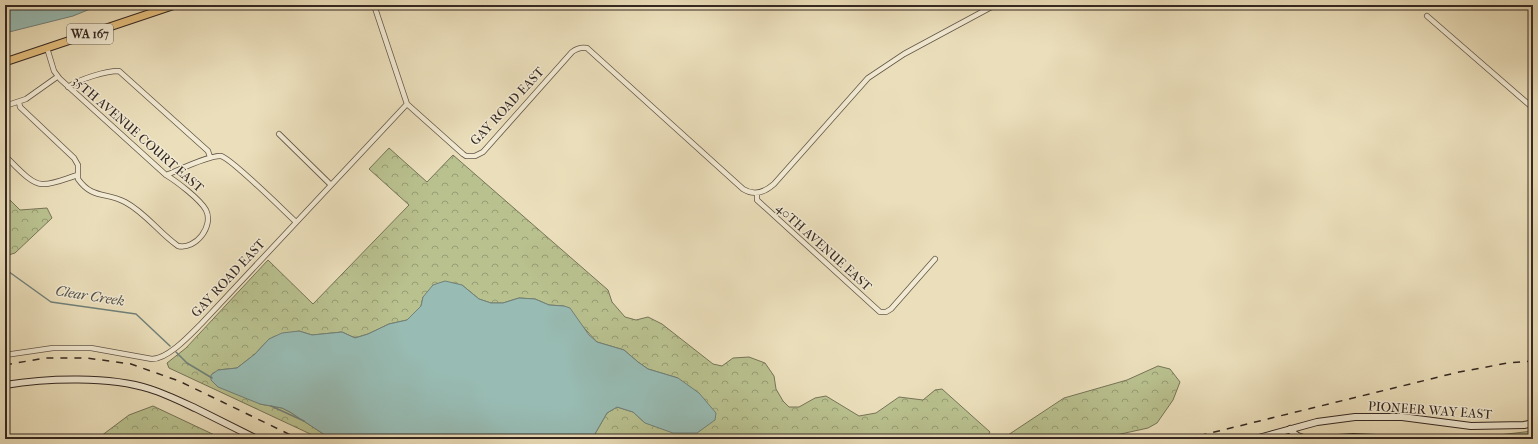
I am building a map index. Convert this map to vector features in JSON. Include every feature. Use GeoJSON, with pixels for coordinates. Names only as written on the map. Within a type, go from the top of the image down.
{"type":"FeatureCollection","features":[{"type":"Feature","properties":{"kind":"main road","name":"WA 167"},"geometry":{"type":"LineString","coordinates":[[5,62],[175,5]]}},
{"type":"Feature","properties":{"kind":"main road"},"geometry":{"type":"LineString","coordinates":[[5,385],[40,381],[85,380],[122,382],[141,386],[173,397],[257,439]]}},
{"type":"Feature","properties":{"kind":"main road","name":"PIONEER WAY EAST"},"geometry":{"type":"LineString","coordinates":[[1255,439],[1290,429],[1343,418],[1369,416],[1402,417],[1471,426],[1524,425],[1533,423]]}},
{"type":"Feature","properties":{"kind":"main road"},"geometry":{"type":"LineString","coordinates":[[1290,429],[1292,433],[1304,439],[1315,439]]}},
{"type":"Feature","properties":{"kind":"main road"},"geometry":{"type":"LineString","coordinates":[[1323,439],[1353,437],[1400,439]]}},
{"type":"Feature","properties":{"kind":"street"},"geometry":{"type":"LineString","coordinates":[[374,5],[407,104]]}},
{"type":"Feature","properties":{"kind":"street"},"geometry":{"type":"LineString","coordinates":[[757,193],[766,190],[774,184],[868,78],[904,54],[995,5]]}},
{"type":"Feature","properties":{"kind":"street"},"geometry":{"type":"LineString","coordinates":[[1427,16],[1533,108]]}},
{"type":"Feature","properties":{"kind":"street","name":"GAY ROAD EAST"},"geometry":{"type":"LineString","coordinates":[[5,355],[53,348],[91,348],[144,358],[155,359],[160,357],[178,345],[201,324],[330,184],[407,104],[463,154],[466,156],[475,156],[483,152],[497,137],[572,52],[582,47],[587,48],[742,189],[750,193],[757,193]]}},
{"type":"Feature","properties":{"kind":"street","name":"35TH AVENUE COURT EAST"},"geometry":{"type":"LineString","coordinates":[[47,48],[57,77],[166,175],[176,181],[205,209],[207,221],[201,236],[189,246],[178,246],[139,211],[126,202],[90,191],[80,182],[78,175]]}},
{"type":"Feature","properties":{"kind":"street"},"geometry":{"type":"LineString","coordinates":[[68,87],[79,81],[119,71],[208,151],[210,157]]}},
{"type":"Feature","properties":{"kind":"street"},"geometry":{"type":"LineString","coordinates":[[5,106],[26,99],[57,77]]}},
{"type":"Feature","properties":{"kind":"street"},"geometry":{"type":"LineString","coordinates":[[5,156],[32,181],[40,184],[48,184],[78,175],[78,165],[74,158],[20,107],[19,102]]}},
{"type":"Feature","properties":{"kind":"street"},"geometry":{"type":"LineString","coordinates":[[279,134],[330,184]]}},
{"type":"Feature","properties":{"kind":"street"},"geometry":{"type":"LineString","coordinates":[[166,175],[210,157],[223,157],[296,222]]}},
{"type":"Feature","properties":{"kind":"street","name":"40TH AVENUE EAST"},"geometry":{"type":"LineString","coordinates":[[757,193],[756,200],[880,312],[883,313],[890,309],[935,259]]}},
{"type":"Feature","properties":{"kind":"green space"},"geometry":{"type":"Polygon","coordinates":[[[389,148],[427,182],[453,155],[608,290],[612,302],[625,317],[636,320],[648,317],[662,324],[713,364],[722,366],[733,358],[749,357],[765,363],[774,376],[776,389],[783,401],[789,407],[799,407],[815,398],[826,396],[859,416],[876,413],[899,397],[923,400],[935,390],[942,389],[990,432],[986,439],[592,439],[607,413],[617,407],[633,412],[645,423],[678,378],[648,369],[624,350],[597,342],[564,306],[549,305],[535,299],[519,298],[503,303],[491,303],[479,299],[462,285],[423,297],[421,306],[407,320],[389,324],[368,334],[355,338],[342,332],[312,335],[299,331],[269,339],[255,354],[237,368],[218,370],[260,404],[282,408],[331,439],[321,439],[169,368],[167,363],[186,348],[268,260],[313,304],[409,205],[369,169],[389,148]]]}},
{"type":"Feature","properties":{"kind":"green space"},"geometry":{"type":"Polygon","coordinates":[[[5,195],[20,210],[47,208],[52,218],[15,253],[5,256],[5,195]]]}},
{"type":"Feature","properties":{"kind":"green space"},"geometry":{"type":"Polygon","coordinates":[[[1158,366],[1170,369],[1180,382],[1173,400],[1157,423],[1148,428],[1098,439],[1002,439],[1064,398],[1127,380],[1158,366]]]}},
{"type":"Feature","properties":{"kind":"green space"},"geometry":{"type":"Polygon","coordinates":[[[153,406],[223,439],[97,439],[129,415],[153,406]]]}},
{"type":"Feature","properties":{"kind":"green space"},"geometry":{"type":"Polygon","coordinates":[[[1533,431],[1533,439],[1488,439],[1490,436],[1533,431]]]}},
{"type":"Feature","properties":{"kind":"water"},"geometry":{"type":"Polygon","coordinates":[[[5,5],[100,5],[73,16],[5,33],[5,5]]]}},
{"type":"Feature","properties":{"kind":"water"},"geometry":{"type":"Polygon","coordinates":[[[445,281],[462,285],[479,299],[491,303],[503,303],[519,298],[535,299],[549,305],[570,308],[589,335],[597,342],[624,350],[648,369],[678,378],[699,393],[716,413],[715,420],[697,433],[673,433],[645,423],[633,412],[617,407],[607,413],[592,439],[331,439],[282,408],[260,404],[218,387],[211,380],[211,375],[218,370],[237,368],[255,354],[269,339],[282,333],[299,331],[312,335],[342,332],[355,338],[368,334],[389,324],[407,320],[421,306],[423,297],[433,285],[445,281]]]}},
{"type":"Feature","properties":{"kind":"waterway","name":"Clear Creek"},"geometry":{"type":"LineString","coordinates":[[5,269],[51,302],[136,314],[170,346]]}},
{"type":"Feature","properties":{"kind":"waterway","name":"Clear Creek"},"geometry":{"type":"LineString","coordinates":[[176,352],[187,363],[212,378]]}},
{"type":"Feature","properties":{"kind":"waterway","name":"Clear Creek"},"geometry":{"type":"LineString","coordinates":[[271,406],[304,421]]}},
{"type":"Feature","properties":{"kind":"railway"},"geometry":{"type":"LineString","coordinates":[[5,365],[45,358],[87,358],[131,364],[179,381],[299,439]]}},
{"type":"Feature","properties":{"kind":"railway"},"geometry":{"type":"LineString","coordinates":[[1186,439],[1459,372],[1508,363],[1533,361]]}}]}
